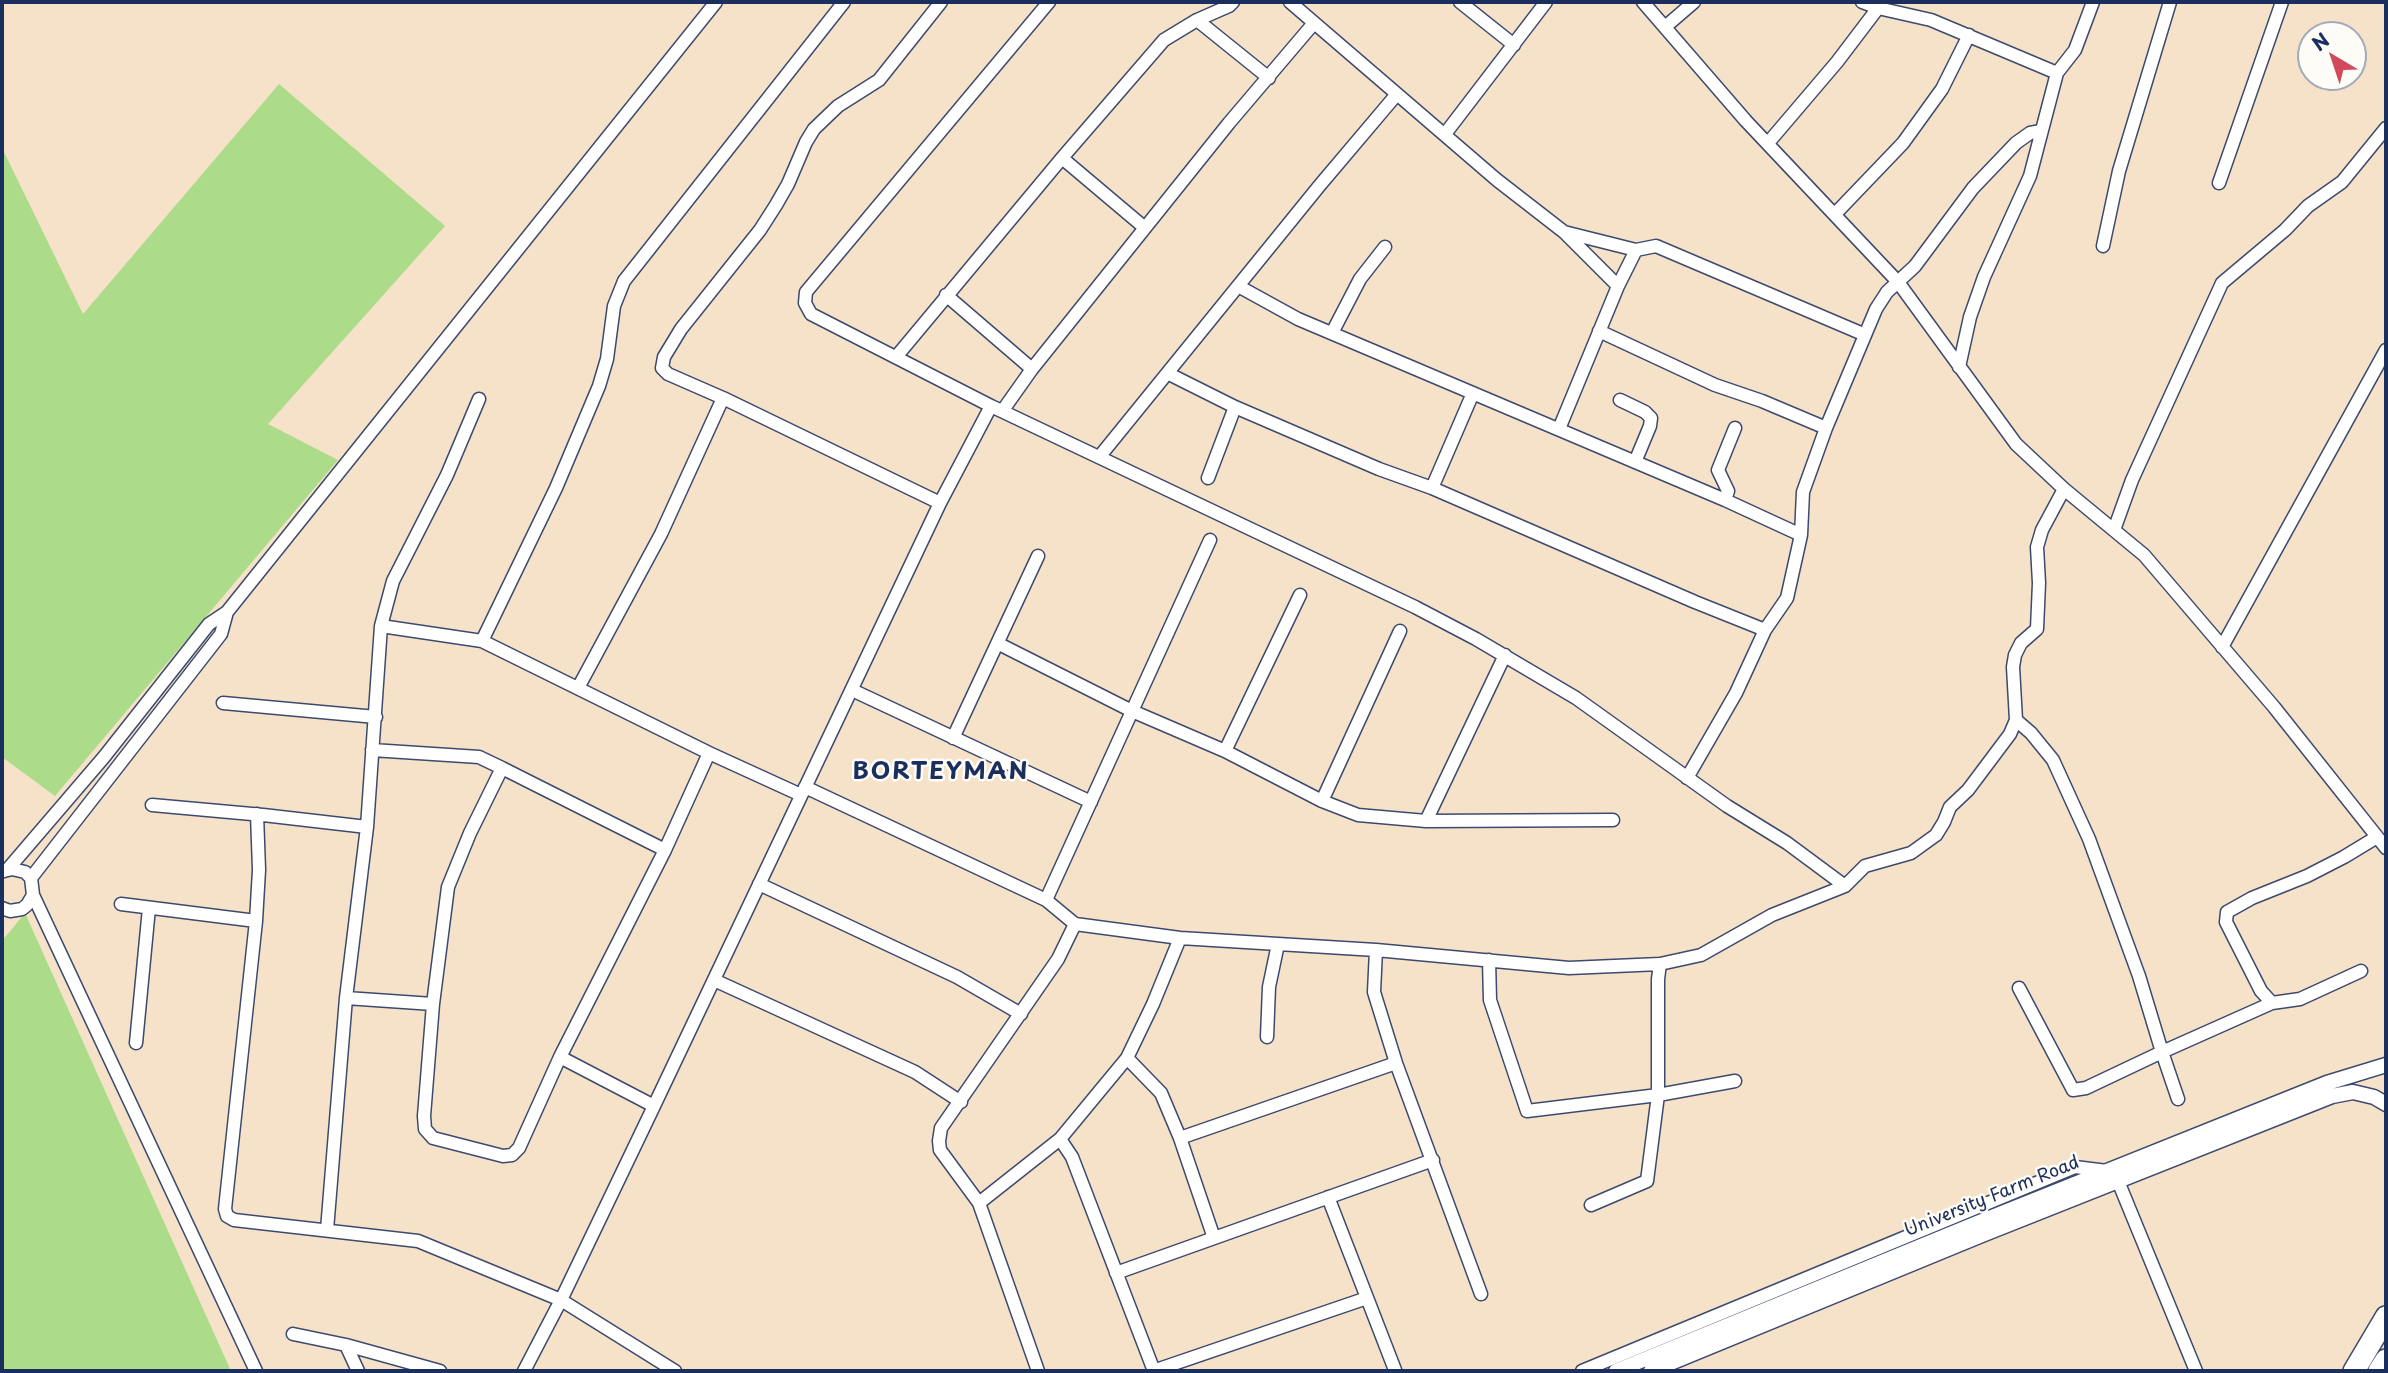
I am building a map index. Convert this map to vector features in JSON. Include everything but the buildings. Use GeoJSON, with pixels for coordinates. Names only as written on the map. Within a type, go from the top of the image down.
{"type":"FeatureCollection","features":[{"type":"Feature","properties":{"kind":"highway"},"geometry":{"type":"LineString","coordinates":[[2354,1371],[2386,1317]]}},
{"type":"Feature","properties":{"kind":"highway"},"geometry":{"type":"LineString","coordinates":[[2379,1371],[2386,1360]]}},
{"type":"Feature","properties":{"kind":"street"},"geometry":{"type":"LineString","coordinates":[[5,871],[104,757],[209,624],[227,612],[716,2]]}},
{"type":"Feature","properties":{"kind":"street"},"geometry":{"type":"LineString","coordinates":[[482,642],[556,488],[599,386],[607,359],[614,306],[624,281],[844,2]]}},
{"type":"Feature","properties":{"kind":"street"},"geometry":{"type":"LineString","coordinates":[[940,2],[879,80],[838,106],[814,129],[788,184],[760,230],[681,329],[663,361],[664,372],[940,503]]}},
{"type":"Feature","properties":{"kind":"street"},"geometry":{"type":"LineString","coordinates":[[1049,2],[806,292],[805,303],[811,314],[997,408],[1415,607],[1506,655],[1576,698],[1845,886]]}},
{"type":"Feature","properties":{"kind":"street"},"geometry":{"type":"LineString","coordinates":[[896,357],[1164,40],[1233,2]]}},
{"type":"Feature","properties":{"kind":"street"},"geometry":{"type":"LineString","coordinates":[[1290,2],[1506,188],[1564,232],[1618,286]]}},
{"type":"Feature","properties":{"kind":"street"},"geometry":{"type":"LineString","coordinates":[[1460,2],[1514,46]]}},
{"type":"Feature","properties":{"kind":"street"},"geometry":{"type":"LineString","coordinates":[[1445,134],[1546,2]]}},
{"type":"Feature","properties":{"kind":"street"},"geometry":{"type":"LineString","coordinates":[[1643,2],[1746,121],[1898,282],[2016,444],[2064,489],[2144,555],[2274,707],[2386,848]]}},
{"type":"Feature","properties":{"kind":"street"},"geometry":{"type":"LineString","coordinates":[[1665,26],[1694,2]]}},
{"type":"Feature","properties":{"kind":"street"},"geometry":{"type":"LineString","coordinates":[[1862,2],[1931,20],[2057,73]]}},
{"type":"Feature","properties":{"kind":"street"},"geometry":{"type":"LineString","coordinates":[[1959,367],[1970,317],[1984,276],[2030,176],[2057,73],[2074,50],[2093,2]]}},
{"type":"Feature","properties":{"kind":"street"},"geometry":{"type":"LineString","coordinates":[[2103,246],[2119,171],[2170,2]]}},
{"type":"Feature","properties":{"kind":"street"},"geometry":{"type":"LineString","coordinates":[[2219,183],[2281,2]]}},
{"type":"Feature","properties":{"kind":"street"},"geometry":{"type":"LineString","coordinates":[[1768,143],[1837,62],[1878,8]]}},
{"type":"Feature","properties":{"kind":"street"},"geometry":{"type":"LineString","coordinates":[[1197,20],[1269,78]]}},
{"type":"Feature","properties":{"kind":"street"},"geometry":{"type":"LineString","coordinates":[[524,1371],[654,1106],[940,503],[997,408],[1032,369],[1229,123],[1314,23]]}},
{"type":"Feature","properties":{"kind":"street"},"geometry":{"type":"LineString","coordinates":[[1835,214],[1903,143],[1942,89],[1969,35]]}},
{"type":"Feature","properties":{"kind":"street"},"geometry":{"type":"LineString","coordinates":[[1100,456],[1397,94]]}},
{"type":"Feature","properties":{"kind":"street"},"geometry":{"type":"LineString","coordinates":[[2114,530],[2132,480],[2222,283],[2285,230],[2308,206],[2342,182],[2386,128]]}},
{"type":"Feature","properties":{"kind":"street"},"geometry":{"type":"LineString","coordinates":[[1687,778],[1736,692],[1765,630],[1787,598],[1801,535],[1803,492],[1863,334],[1887,292],[1915,266],[1984,176],[2016,144],[2030,134],[2041,131]]}},
{"type":"Feature","properties":{"kind":"street"},"geometry":{"type":"LineString","coordinates":[[1062,158],[1145,228]]}},
{"type":"Feature","properties":{"kind":"street"},"geometry":{"type":"LineString","coordinates":[[1564,232],[1636,250],[1656,246],[1863,334]]}},
{"type":"Feature","properties":{"kind":"street"},"geometry":{"type":"LineString","coordinates":[[1332,333],[1360,279],[1385,247]]}},
{"type":"Feature","properties":{"kind":"street"},"geometry":{"type":"LineString","coordinates":[[1559,429],[1618,286],[1636,250]]}},
{"type":"Feature","properties":{"kind":"street"},"geometry":{"type":"LineString","coordinates":[[1238,286],[1298,319],[1725,500],[1801,535]]}},
{"type":"Feature","properties":{"kind":"street"},"geometry":{"type":"LineString","coordinates":[[946,295],[1032,369]]}},
{"type":"Feature","properties":{"kind":"street"},"geometry":{"type":"LineString","coordinates":[[1600,331],[1715,385],[1826,428]]}},
{"type":"Feature","properties":{"kind":"street"},"geometry":{"type":"LineString","coordinates":[[2222,647],[2386,350]]}},
{"type":"Feature","properties":{"kind":"street"},"geometry":{"type":"LineString","coordinates":[[1169,373],[1236,407],[1379,469],[1432,488],[1765,630]]}},
{"type":"Feature","properties":{"kind":"street"},"geometry":{"type":"LineString","coordinates":[[1432,488],[1473,393]]}},
{"type":"Feature","properties":{"kind":"street"},"geometry":{"type":"LineString","coordinates":[[578,688],[661,534],[723,398]]}},
{"type":"Feature","properties":{"kind":"street"},"geometry":{"type":"LineString","coordinates":[[327,1230],[346,998],[367,827],[381,626],[393,581],[447,475],[480,399]]}},
{"type":"Feature","properties":{"kind":"street"},"geometry":{"type":"LineString","coordinates":[[1620,400],[1645,412],[1651,418],[1635,462]]}},
{"type":"Feature","properties":{"kind":"street"},"geometry":{"type":"LineString","coordinates":[[1208,478],[1236,407]]}},
{"type":"Feature","properties":{"kind":"street"},"geometry":{"type":"LineString","coordinates":[[1725,500],[1728,491],[1718,470],[1735,428]]}},
{"type":"Feature","properties":{"kind":"street"},"geometry":{"type":"LineString","coordinates":[[381,626],[482,642],[709,753],[803,791],[1046,900],[1075,924],[1180,938],[1376,950],[1569,968],[1660,964],[1701,955],[1772,915],[1845,886],[1865,866],[1911,853],[1936,835],[1950,807],[1968,790],[2010,734],[2016,720],[2013,667],[2015,655],[2021,643],[2037,629],[2037,547],[2042,530],[2064,489]]}},
{"type":"Feature","properties":{"kind":"street"},"geometry":{"type":"LineString","coordinates":[[1046,900],[1210,540]]}},
{"type":"Feature","properties":{"kind":"street"},"geometry":{"type":"LineString","coordinates":[[953,738],[1038,556]]}},
{"type":"Feature","properties":{"kind":"street"},"geometry":{"type":"LineString","coordinates":[[1225,751],[1300,595]]}},
{"type":"Feature","properties":{"kind":"street"},"geometry":{"type":"LineString","coordinates":[[31,878],[221,634],[227,612]]}},
{"type":"Feature","properties":{"kind":"street"},"geometry":{"type":"LineString","coordinates":[[1322,801],[1400,631]]}},
{"type":"Feature","properties":{"kind":"street"},"geometry":{"type":"LineString","coordinates":[[999,644],[1132,711],[1225,751],[1322,801],[1358,816],[1426,821],[1613,820]]}},
{"type":"Feature","properties":{"kind":"street"},"geometry":{"type":"LineString","coordinates":[[1426,821],[1506,655]]}},
{"type":"Feature","properties":{"kind":"street"},"geometry":{"type":"LineString","coordinates":[[852,690],[1091,802]]}},
{"type":"Feature","properties":{"kind":"street"},"geometry":{"type":"LineString","coordinates":[[223,703],[376,717]]}},
{"type":"Feature","properties":{"kind":"street"},"geometry":{"type":"LineString","coordinates":[[2016,720],[2031,733],[2053,760],[2089,839],[2139,976],[2178,1099]]}},
{"type":"Feature","properties":{"kind":"street"},"geometry":{"type":"LineString","coordinates":[[372,750],[479,757],[665,850]]}},
{"type":"Feature","properties":{"kind":"street"},"geometry":{"type":"LineString","coordinates":[[502,768],[470,833],[448,887],[433,1004],[424,1116],[425,1129],[433,1138],[503,1156],[512,1155],[519,1148],[560,1057],[665,850],[709,753]]}},
{"type":"Feature","properties":{"kind":"street"},"geometry":{"type":"LineString","coordinates":[[152,805],[367,827]]}},
{"type":"Feature","properties":{"kind":"street"},"geometry":{"type":"LineString","coordinates":[[257,814],[259,870],[256,921],[225,1209],[228,1216],[234,1220],[418,1241],[561,1300],[675,1371]]}},
{"type":"Feature","properties":{"kind":"street"},"geometry":{"type":"LineString","coordinates":[[2272,1003],[2261,991],[2226,922],[2227,912],[2252,898],[2344,858],[2378,837]]}},
{"type":"Feature","properties":{"kind":"street"},"geometry":{"type":"LineString","coordinates":[[3,909],[22,909],[31,901],[34,886],[31,878],[21,870],[5,871]]}},
{"type":"Feature","properties":{"kind":"street"},"geometry":{"type":"LineString","coordinates":[[759,884],[957,977],[1021,1014]]}},
{"type":"Feature","properties":{"kind":"street"},"geometry":{"type":"LineString","coordinates":[[33,895],[256,1371]]}},
{"type":"Feature","properties":{"kind":"street"},"geometry":{"type":"LineString","coordinates":[[121,904],[256,921]]}},
{"type":"Feature","properties":{"kind":"street"},"geometry":{"type":"LineString","coordinates":[[136,1043],[149,908]]}},
{"type":"Feature","properties":{"kind":"street"},"geometry":{"type":"LineString","coordinates":[[1038,1371],[979,1203],[940,1150],[939,1141],[942,1128],[1058,959],[1075,924]]}},
{"type":"Feature","properties":{"kind":"street"},"geometry":{"type":"LineString","coordinates":[[979,1203],[1060,1139],[1127,1058],[1180,938]]}},
{"type":"Feature","properties":{"kind":"street"},"geometry":{"type":"LineString","coordinates":[[1268,1037],[1269,988],[1278,944]]}},
{"type":"Feature","properties":{"kind":"street"},"geometry":{"type":"LineString","coordinates":[[1376,950],[1374,992],[1396,1063],[1480,1294]]}},
{"type":"Feature","properties":{"kind":"street"},"geometry":{"type":"LineString","coordinates":[[1489,960],[1490,1000],[1527,1111],[1658,1095],[1735,1081]]}},
{"type":"Feature","properties":{"kind":"street"},"geometry":{"type":"LineString","coordinates":[[1591,1205],[1647,1181],[1658,1095],[1660,964]]}},
{"type":"Feature","properties":{"kind":"street"},"geometry":{"type":"LineString","coordinates":[[2019,988],[2073,1090],[2086,1088],[2272,1003],[2300,999],[2361,971]]}},
{"type":"Feature","properties":{"kind":"street"},"geometry":{"type":"LineString","coordinates":[[714,980],[915,1072],[961,1102]]}},
{"type":"Feature","properties":{"kind":"street"},"geometry":{"type":"LineString","coordinates":[[346,998],[433,1004]]}},
{"type":"Feature","properties":{"kind":"street"},"geometry":{"type":"LineString","coordinates":[[560,1057],[654,1106]]}},
{"type":"Feature","properties":{"kind":"street"},"geometry":{"type":"LineString","coordinates":[[1127,1058],[1161,1093],[1180,1138],[1214,1238]]}},
{"type":"Feature","properties":{"kind":"street"},"geometry":{"type":"LineString","coordinates":[[1180,1138],[1396,1063]]}},
{"type":"Feature","properties":{"kind":"street","name":"University Farm Road"},"geometry":{"type":"LineString","coordinates":[[1651,1371],[2327,1083],[2386,1065]]}},
{"type":"Feature","properties":{"kind":"street","name":"University Farm Road"},"geometry":{"type":"LineString","coordinates":[[1616,1371],[2113,1176],[2332,1096],[2353,1093],[2374,1097],[2386,1104]]}},
{"type":"Feature","properties":{"kind":"street"},"geometry":{"type":"LineString","coordinates":[[1060,1139],[1073,1157],[1153,1371],[1367,1298]]}},
{"type":"Feature","properties":{"kind":"street"},"geometry":{"type":"LineString","coordinates":[[1116,1273],[1433,1160]]}},
{"type":"Feature","properties":{"kind":"street"},"geometry":{"type":"LineString","coordinates":[[1582,1371],[2075,1167],[2113,1176],[2196,1371]]}},
{"type":"Feature","properties":{"kind":"street"},"geometry":{"type":"LineString","coordinates":[[1328,1197],[1395,1370]]}},
{"type":"Feature","properties":{"kind":"street"},"geometry":{"type":"LineString","coordinates":[[293,1334],[346,1345],[440,1371]]}},
{"type":"Feature","properties":{"kind":"street"},"geometry":{"type":"LineString","coordinates":[[346,1345],[358,1371]]}},
{"type":"Feature","properties":{"kind":"green space"},"geometry":{"type":"Polygon","coordinates":[[[279,84],[445,226],[268,424],[338,460],[55,796],[2,757],[2,148],[83,314],[279,84]]]}},
{"type":"Feature","properties":{"kind":"green space"},"geometry":{"type":"Polygon","coordinates":[[[25,913],[231,1371],[2,1371],[2,941],[25,913]]]}},
{"type":"Feature","properties":{"kind":"district","name":"BORTEYMAN"},"geometry":{"type":"Point","coordinates":[941,772]}}]}
